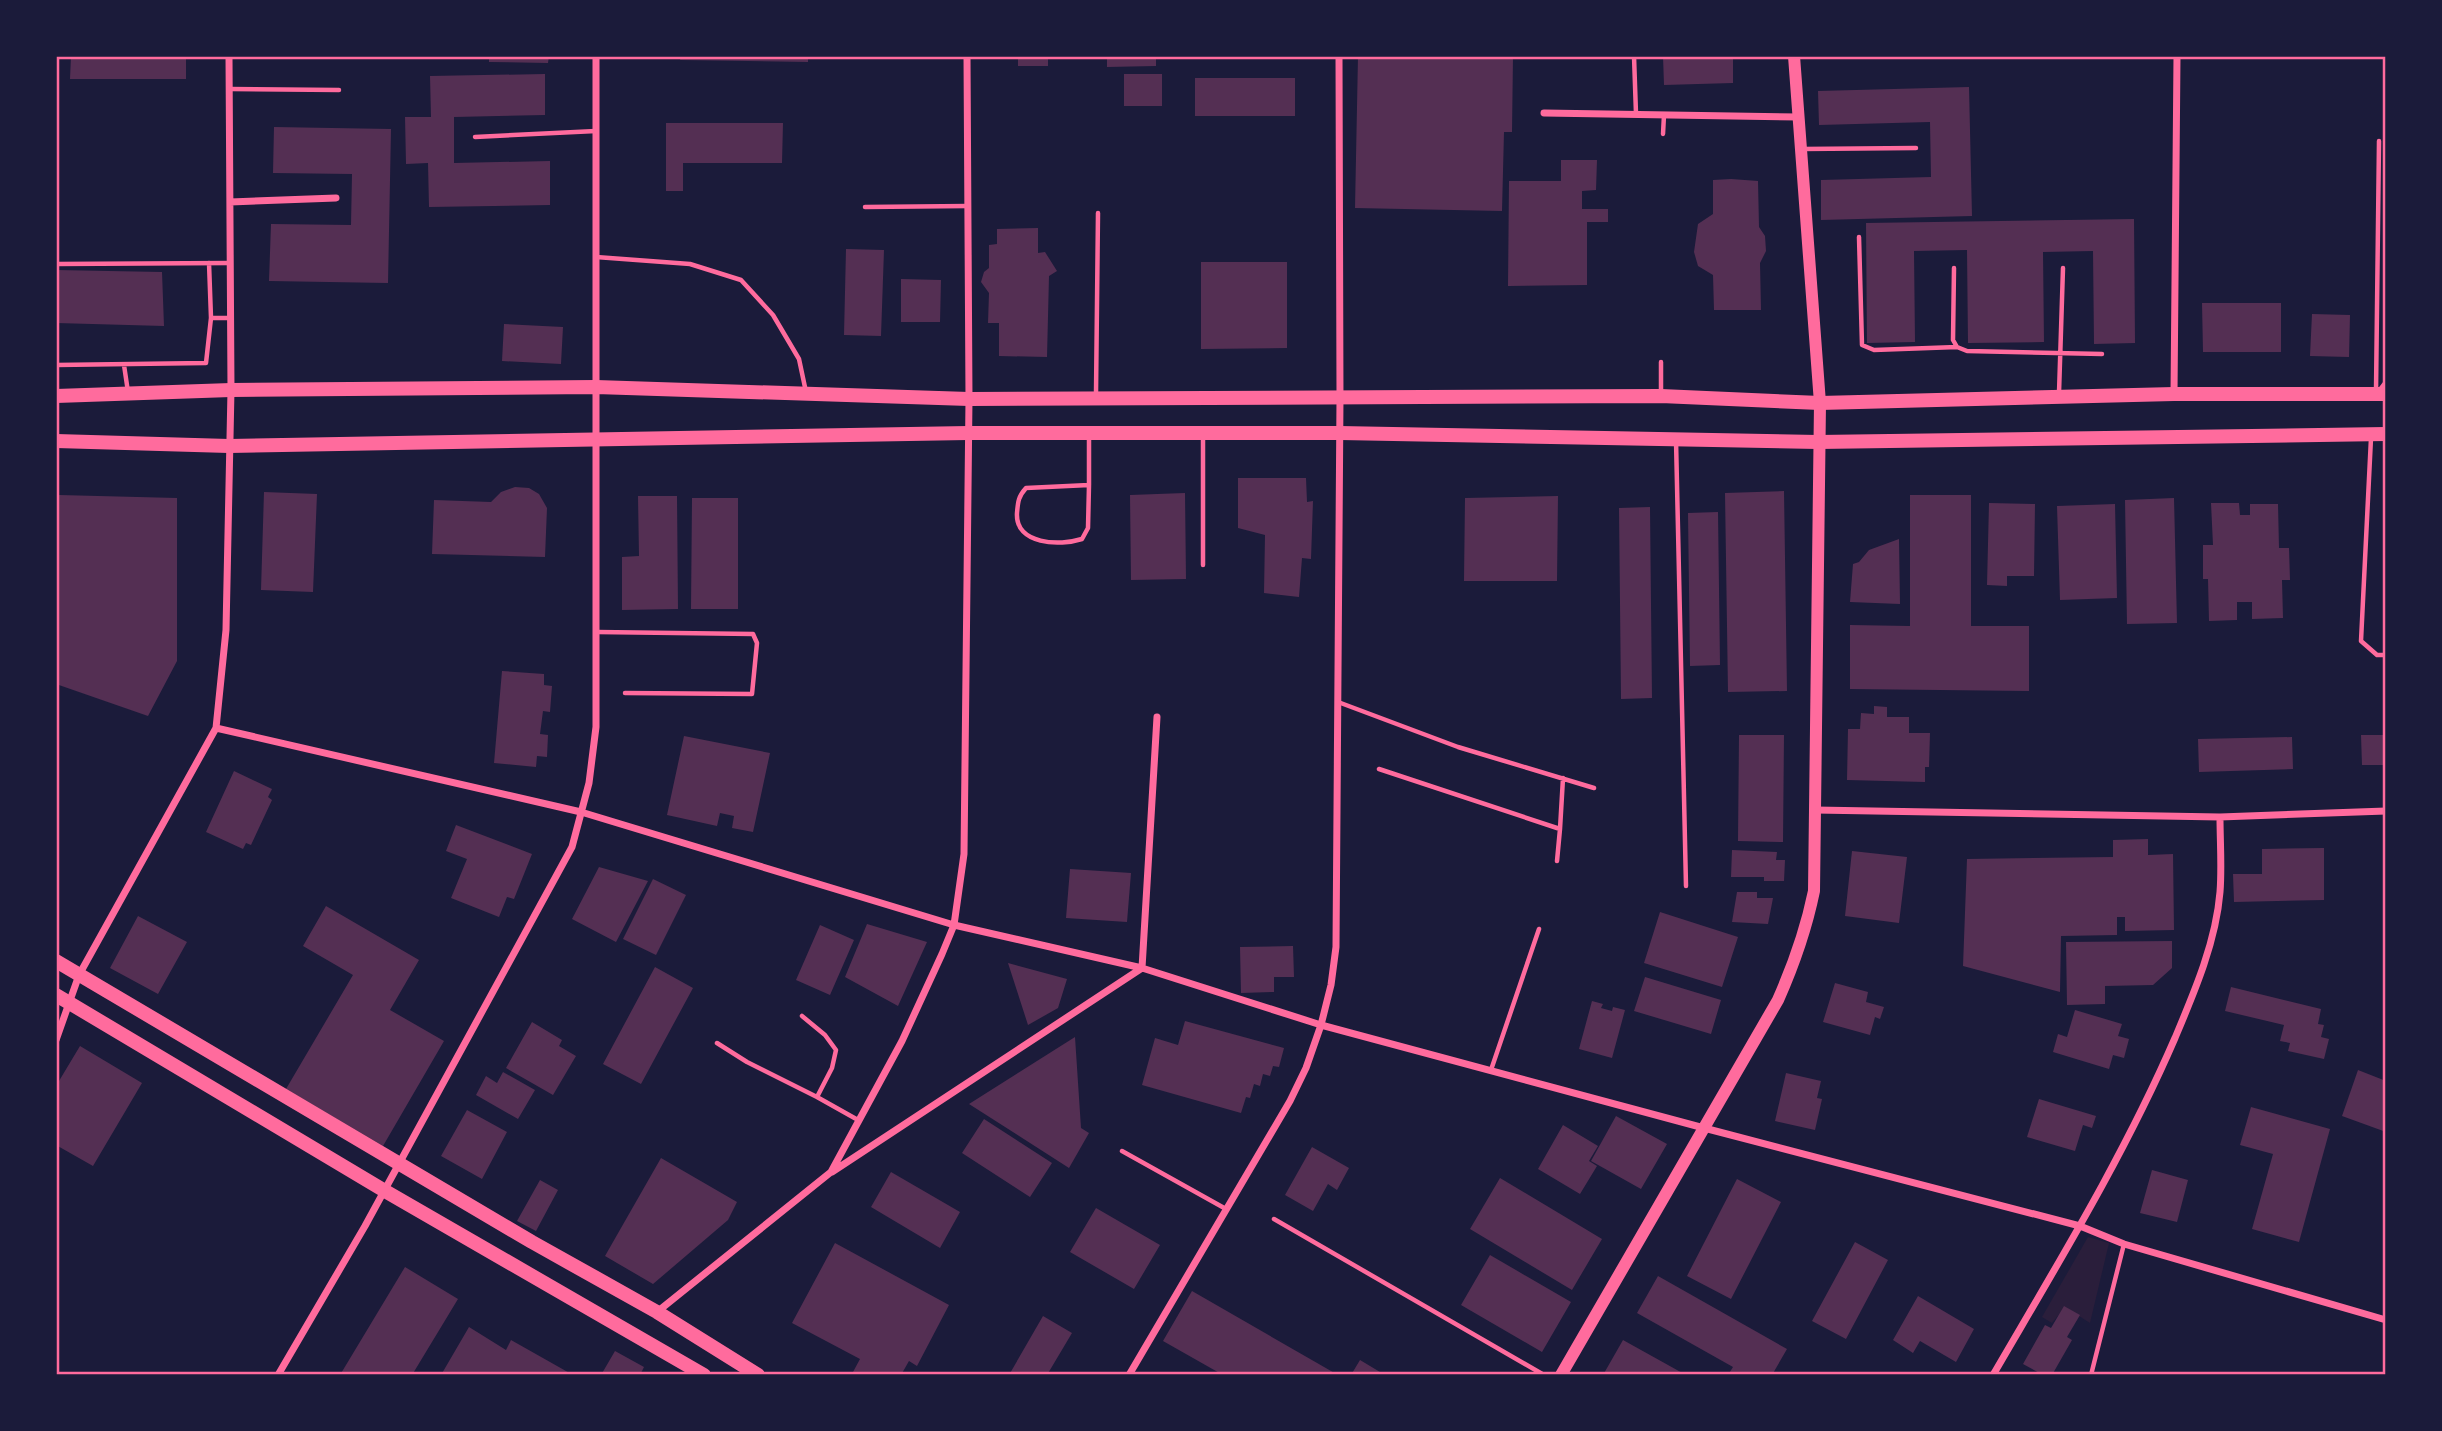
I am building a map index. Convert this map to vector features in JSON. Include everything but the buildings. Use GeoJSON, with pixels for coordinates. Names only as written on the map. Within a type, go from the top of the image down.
{"type":"FeatureCollection","features":[{"type":"Feature","properties":{"kind":"main road"},"geometry":{"type":"LineString","coordinates":[[56,396],[231,390],[596,387],[969,399],[1661,396],[1820,403],[2174,394],[2381,394]]}},
{"type":"Feature","properties":{"kind":"main road"},"geometry":{"type":"LineString","coordinates":[[56,441],[229,446],[968,433],[1340,433],[1818,442],[2378,434]]}},
{"type":"Feature","properties":{"kind":"main road"},"geometry":{"type":"LineString","coordinates":[[56,961],[532,1242],[657,1312],[758,1375]]}},
{"type":"Feature","properties":{"kind":"main road"},"geometry":{"type":"LineString","coordinates":[[62,999],[384,1191],[704,1375]]}},
{"type":"Feature","properties":{"kind":"street"},"geometry":{"type":"LineString","coordinates":[[56,1040],[62,999],[79,975],[216,728],[226,630],[231,390],[229,56]]}},
{"type":"Feature","properties":{"kind":"street"},"geometry":{"type":"LineString","coordinates":[[278,1375],[384,1191],[572,847],[589,783],[596,727],[596,56]]}},
{"type":"Feature","properties":{"kind":"street"},"geometry":{"type":"LineString","coordinates":[[831,1172],[902,1041],[954,925],[964,854],[969,399],[967,56]]}},
{"type":"Feature","properties":{"kind":"street"},"geometry":{"type":"LineString","coordinates":[[1129,1375],[1290,1101],[1306,1068],[1331,985],[1336,947],[1340,433],[1339,56]]}},
{"type":"Feature","properties":{"kind":"street"},"geometry":{"type":"LineString","coordinates":[[1561,1375],[1778,1000],[1794,966],[1814,891],[1820,403],[1794,56]]}},
{"type":"Feature","properties":{"kind":"street"},"geometry":{"type":"LineString","coordinates":[[2174,394],[2177,56]]}},
{"type":"Feature","properties":{"kind":"street"},"geometry":{"type":"LineString","coordinates":[[1544,113],[1798,117]]}},
{"type":"Feature","properties":{"kind":"street"},"geometry":{"type":"LineString","coordinates":[[230,202],[336,198]]}},
{"type":"Feature","properties":{"kind":"street"},"geometry":{"type":"LineString","coordinates":[[1142,968],[1157,717]]}},
{"type":"Feature","properties":{"kind":"street"},"geometry":{"type":"LineString","coordinates":[[216,728],[581,812],[954,925],[1142,968],[1321,1025],[2081,1226],[2124,1244],[2386,1320]]}},
{"type":"Feature","properties":{"kind":"street"},"geometry":{"type":"LineString","coordinates":[[1815,810],[2220,817],[2386,811]]}},
{"type":"Feature","properties":{"kind":"street"},"geometry":{"type":"LineString","coordinates":[[1993,1375],[2081,1226],[2161,1070],[2201,971],[2214,926],[2220,892],[2220,817]]}},
{"type":"Feature","properties":{"kind":"street"},"geometry":{"type":"LineString","coordinates":[[657,1312],[831,1172],[1142,968]]}},
{"type":"Feature","properties":{"kind":"lane"},"geometry":{"type":"LineString","coordinates":[[1634,56],[1636,114]]}},
{"type":"Feature","properties":{"kind":"lane"},"geometry":{"type":"LineString","coordinates":[[230,89],[340,90]]}},
{"type":"Feature","properties":{"kind":"lane"},"geometry":{"type":"LineString","coordinates":[[1663,135],[1664,115]]}},
{"type":"Feature","properties":{"kind":"lane"},"geometry":{"type":"LineString","coordinates":[[475,137],[596,131]]}},
{"type":"Feature","properties":{"kind":"lane"},"geometry":{"type":"LineString","coordinates":[[2379,141],[2381,394]]}},
{"type":"Feature","properties":{"kind":"lane"},"geometry":{"type":"LineString","coordinates":[[1801,149],[1916,148]]}},
{"type":"Feature","properties":{"kind":"lane"},"geometry":{"type":"LineString","coordinates":[[865,207],[968,206]]}},
{"type":"Feature","properties":{"kind":"lane"},"geometry":{"type":"LineString","coordinates":[[1096,398],[1098,213]]}},
{"type":"Feature","properties":{"kind":"lane"},"geometry":{"type":"LineString","coordinates":[[1859,237],[1862,345],[1874,350],[1957,346],[1967,351],[2102,354]]}},
{"type":"Feature","properties":{"kind":"lane"},"geometry":{"type":"LineString","coordinates":[[596,257],[690,264],[741,281],[773,315],[799,359],[807,393]]}},
{"type":"Feature","properties":{"kind":"lane"},"geometry":{"type":"LineString","coordinates":[[56,365],[206,363],[211,318],[209,262]]}},
{"type":"Feature","properties":{"kind":"lane"},"geometry":{"type":"LineString","coordinates":[[56,264],[231,263]]}},
{"type":"Feature","properties":{"kind":"lane"},"geometry":{"type":"LineString","coordinates":[[1954,268],[1953,340],[1957,346]]}},
{"type":"Feature","properties":{"kind":"lane"},"geometry":{"type":"LineString","coordinates":[[2059,397],[2063,268]]}},
{"type":"Feature","properties":{"kind":"lane"},"geometry":{"type":"LineString","coordinates":[[211,318],[231,318]]}},
{"type":"Feature","properties":{"kind":"lane"},"geometry":{"type":"LineString","coordinates":[[1661,362],[1661,396]]}},
{"type":"Feature","properties":{"kind":"lane"},"geometry":{"type":"LineString","coordinates":[[124,366],[128,393]]}},
{"type":"Feature","properties":{"kind":"lane"},"geometry":{"type":"LineString","coordinates":[[2381,394],[2386,382]]}},
{"type":"Feature","properties":{"kind":"lane"},"geometry":{"type":"LineString","coordinates":[[1088,485],[1026,488],[1018,497],[1017,523],[1022,533],[1032,538],[1070,543],[1082,539],[1088,528],[1089,433]]}},
{"type":"Feature","properties":{"kind":"lane"},"geometry":{"type":"LineString","coordinates":[[1203,433],[1203,565]]}},
{"type":"Feature","properties":{"kind":"lane"},"geometry":{"type":"LineString","coordinates":[[2378,434],[2361,641],[2377,655],[2386,655]]}},
{"type":"Feature","properties":{"kind":"lane"},"geometry":{"type":"LineString","coordinates":[[1676,439],[1686,886]]}},
{"type":"Feature","properties":{"kind":"lane"},"geometry":{"type":"LineString","coordinates":[[596,632],[753,634],[757,643],[752,694],[625,693]]}},
{"type":"Feature","properties":{"kind":"lane"},"geometry":{"type":"LineString","coordinates":[[1338,702],[1458,747],[1594,788]]}},
{"type":"Feature","properties":{"kind":"lane"},"geometry":{"type":"LineString","coordinates":[[1379,769],[1560,829]]}},
{"type":"Feature","properties":{"kind":"lane"},"geometry":{"type":"LineString","coordinates":[[1557,861],[1563,778]]}},
{"type":"Feature","properties":{"kind":"lane"},"geometry":{"type":"LineString","coordinates":[[1491,1070],[1539,929]]}},
{"type":"Feature","properties":{"kind":"lane"},"geometry":{"type":"LineString","coordinates":[[802,1016],[825,1035],[836,1050],[832,1068],[817,1097]]}},
{"type":"Feature","properties":{"kind":"lane"},"geometry":{"type":"LineString","coordinates":[[717,1044],[859,1121]]}},
{"type":"Feature","properties":{"kind":"lane"},"geometry":{"type":"LineString","coordinates":[[1122,1152],[1226,1209]]}},
{"type":"Feature","properties":{"kind":"lane"},"geometry":{"type":"LineString","coordinates":[[1274,1219],[1544,1375]]}},
{"type":"Feature","properties":{"kind":"lane"},"geometry":{"type":"LineString","coordinates":[[2091,1375],[2124,1244]]}},
{"type":"Feature","properties":{"kind":"shaded area"},"geometry":{"type":"Polygon","coordinates":[[[2088,1237],[2109,1243],[2090,1323],[2065,1307],[2052,1323],[2042,1317],[2088,1237]]]}}]}
